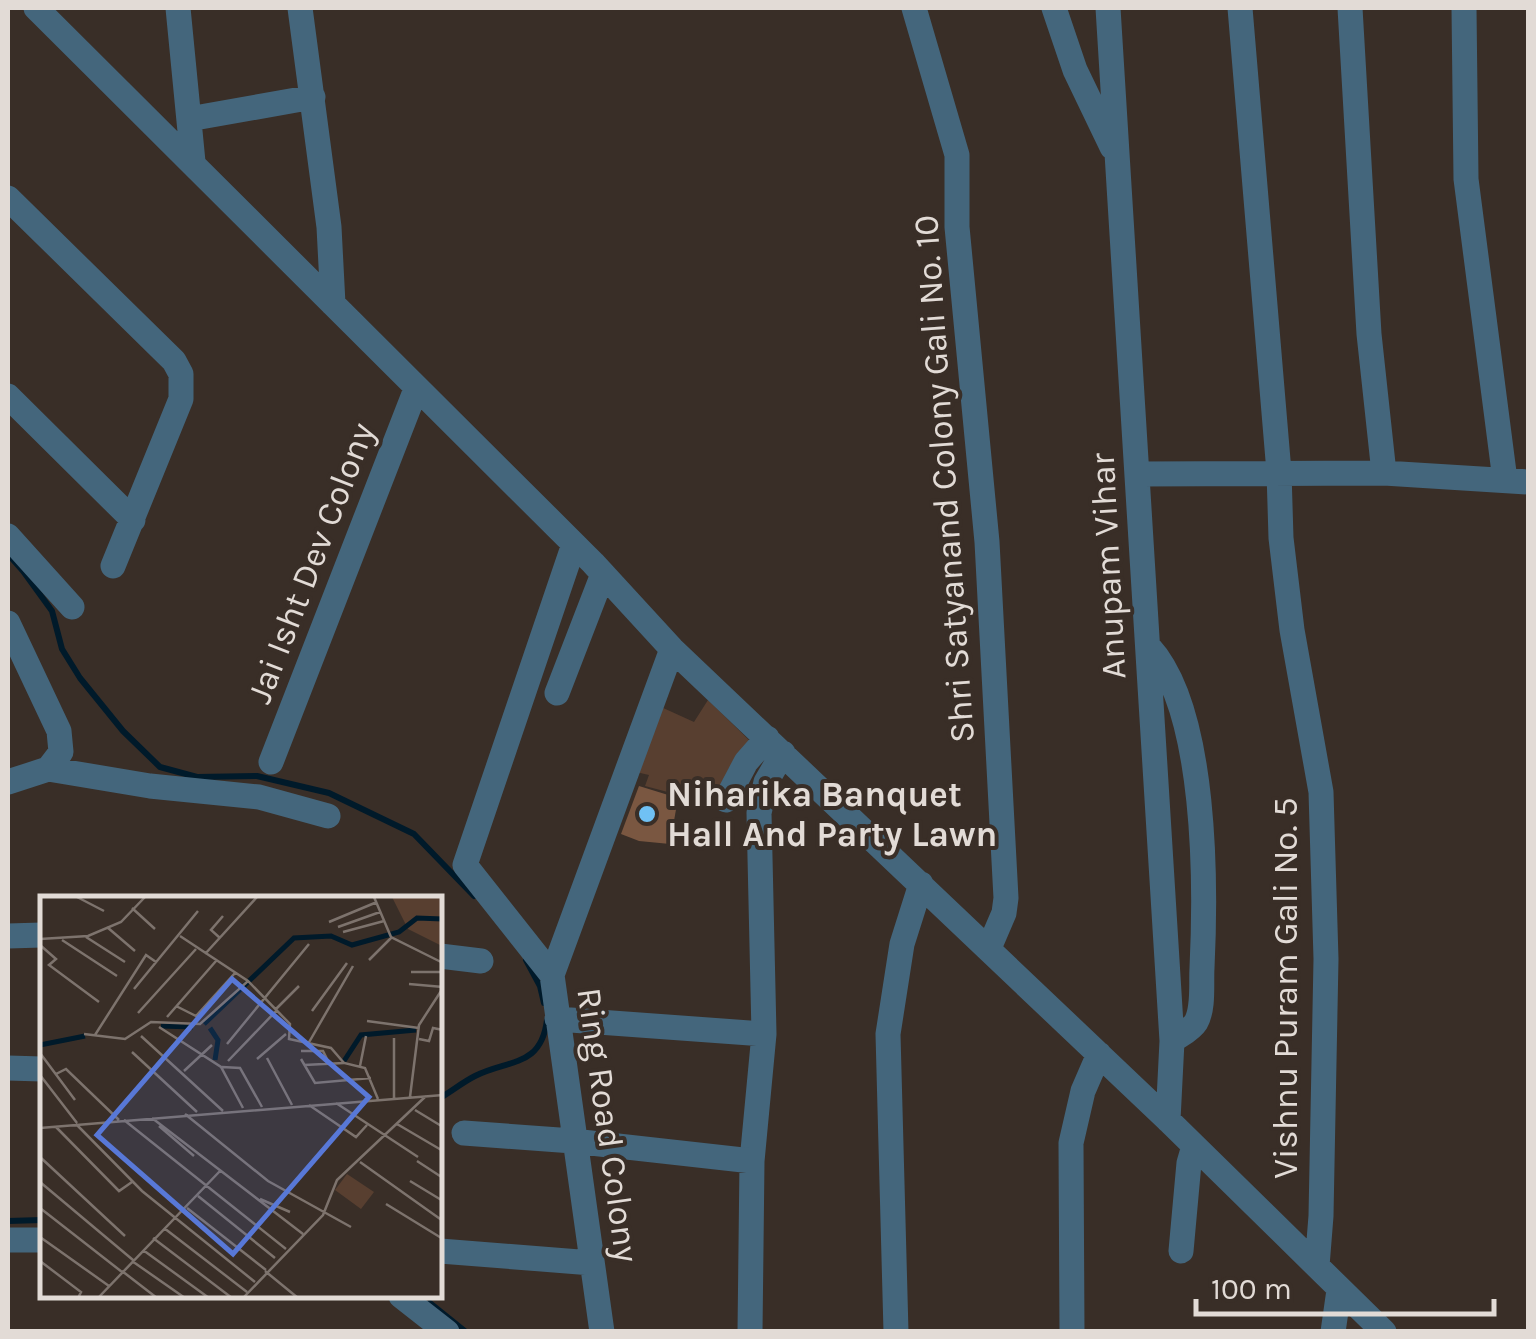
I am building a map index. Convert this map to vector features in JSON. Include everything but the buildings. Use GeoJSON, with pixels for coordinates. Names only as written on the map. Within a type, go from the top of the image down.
{"type":"FeatureCollection","features":[{"type":"Feature","properties":{"kind":"street"},"geometry":{"type":"LineString","coordinates":[[36,8],[574,544],[672,649],[989,948],[1384,1332]]}},
{"type":"Feature","properties":{"kind":"street"},"geometry":{"type":"LineString","coordinates":[[178,8],[193,162]]}},
{"type":"Feature","properties":{"kind":"street"},"geometry":{"type":"LineString","coordinates":[[300,8],[329,227],[332,304]]}},
{"type":"Feature","properties":{"kind":"street","name":"Shri Satyanand Colony Gali No. 10"},"geometry":{"type":"LineString","coordinates":[[914,8],[957,155],[957,227],[987,542],[1006,898],[989,948]]}},
{"type":"Feature","properties":{"kind":"street"},"geometry":{"type":"LineString","coordinates":[[1054,8],[1075,70],[1117,156]]}},
{"type":"Feature","properties":{"kind":"street","name":"Anupam Vihar"},"geometry":{"type":"LineString","coordinates":[[1108,8],[1172,1041],[1168,1120]]}},
{"type":"Feature","properties":{"kind":"street","name":"Vishnu Puram Gali No. 5"},"geometry":{"type":"LineString","coordinates":[[1240,8],[1280,472],[1280,538],[1321,792],[1325,1014],[1317,1266]]}},
{"type":"Feature","properties":{"kind":"street"},"geometry":{"type":"LineString","coordinates":[[1350,8],[1369,334],[1384,474]]}},
{"type":"Feature","properties":{"kind":"street"},"geometry":{"type":"LineString","coordinates":[[1138,474],[1280,472],[1517,481],[1466,179],[1464,8]]}},
{"type":"Feature","properties":{"kind":"street"},"geometry":{"type":"LineString","coordinates":[[189,119],[313,97]]}},
{"type":"Feature","properties":{"kind":"street"},"geometry":{"type":"LineString","coordinates":[[8,198],[174,361],[180,374],[181,399],[113,566]]}},
{"type":"Feature","properties":{"kind":"street","name":"Jai Isht Dev Colony"},"geometry":{"type":"LineString","coordinates":[[272,762],[416,389]]}},
{"type":"Feature","properties":{"kind":"street"},"geometry":{"type":"LineString","coordinates":[[8,396],[132,520]]}},
{"type":"Feature","properties":{"kind":"street"},"geometry":{"type":"LineString","coordinates":[[8,536],[72,607]]}},
{"type":"Feature","properties":{"kind":"street"},"geometry":{"type":"LineString","coordinates":[[552,975],[465,865],[574,544]]}},
{"type":"Feature","properties":{"kind":"street"},"geometry":{"type":"LineString","coordinates":[[557,693],[603,574]]}},
{"type":"Feature","properties":{"kind":"street"},"geometry":{"type":"LineString","coordinates":[[8,623],[59,732],[61,752],[48,770]]}},
{"type":"Feature","properties":{"kind":"street"},"geometry":{"type":"LineString","coordinates":[[1149,647],[1170,674],[1190,746],[1198,807],[1203,940],[1200,1013],[1190,1029],[1172,1041]]}},
{"type":"Feature","properties":{"kind":"street","name":"Ring Road Colony"},"geometry":{"type":"LineString","coordinates":[[602,1332],[552,975],[672,649]]}},
{"type":"Feature","properties":{"kind":"street"},"geometry":{"type":"LineString","coordinates":[[726,800],[746,762],[775,746]]}},
{"type":"Feature","properties":{"kind":"street"},"geometry":{"type":"LineString","coordinates":[[750,1332],[752,1160],[764,1034],[758,813],[775,746]]}},
{"type":"Feature","properties":{"kind":"street"},"geometry":{"type":"LineString","coordinates":[[8,782],[48,770],[260,797],[328,816]]}},
{"type":"Feature","properties":{"kind":"street"},"geometry":{"type":"LineString","coordinates":[[896,1332],[888,1034],[902,944],[921,884]]}},
{"type":"Feature","properties":{"kind":"street"},"geometry":{"type":"LineString","coordinates":[[8,936],[40,935]]}},
{"type":"Feature","properties":{"kind":"street"},"geometry":{"type":"LineString","coordinates":[[442,956],[481,960]]}},
{"type":"Feature","properties":{"kind":"street"},"geometry":{"type":"LineString","coordinates":[[557,1019],[764,1034]]}},
{"type":"Feature","properties":{"kind":"street"},"geometry":{"type":"LineString","coordinates":[[1072,1332],[1072,1142],[1083,1091],[1099,1054]]}},
{"type":"Feature","properties":{"kind":"street"},"geometry":{"type":"LineString","coordinates":[[8,1068],[40,1069]]}},
{"type":"Feature","properties":{"kind":"street"},"geometry":{"type":"LineString","coordinates":[[464,1133],[752,1160]]}},
{"type":"Feature","properties":{"kind":"street"},"geometry":{"type":"LineString","coordinates":[[1181,1251],[1194,1146]]}},
{"type":"Feature","properties":{"kind":"street"},"geometry":{"type":"LineString","coordinates":[[8,1240],[40,1240]]}},
{"type":"Feature","properties":{"kind":"street"},"geometry":{"type":"LineString","coordinates":[[442,1251],[592,1263]]}},
{"type":"Feature","properties":{"kind":"street"},"geometry":{"type":"LineString","coordinates":[[1332,1332],[1339,1290]]}},
{"type":"Feature","properties":{"kind":"street"},"geometry":{"type":"LineString","coordinates":[[405,1299],[447,1332]]}},
{"type":"Feature","properties":{"kind":"shaded area"},"geometry":{"type":"Polygon","coordinates":[[[708,700],[753,744],[729,768],[713,804],[645,786],[649,775],[636,772],[661,707],[694,722],[708,700]]]}},
{"type":"Feature","properties":{"kind":"waterway"},"geometry":{"type":"LineString","coordinates":[[8,554],[52,611],[62,649],[80,678],[123,731],[160,767],[197,777],[257,776],[329,793],[414,834],[474,896]]}},
{"type":"Feature","properties":{"kind":"waterway"},"geometry":{"type":"LineString","coordinates":[[526,960],[544,1003]]}},
{"type":"Feature","properties":{"kind":"waterway"},"geometry":{"type":"LineString","coordinates":[[442,1097],[475,1076],[530,1054],[538,1047],[547,1020]]}},
{"type":"Feature","properties":{"kind":"waterway"},"geometry":{"type":"LineString","coordinates":[[8,1221],[40,1220]]}},
{"type":"Feature","properties":{"kind":"waterway"},"geometry":{"type":"LineString","coordinates":[[430,1303],[466,1332]]}},
{"type":"Feature","properties":{"kind":"place","name":"Niharika Banquet Hall And Party Lawn"},"geometry":{"type":"Point","coordinates":[647,814]}}]}
